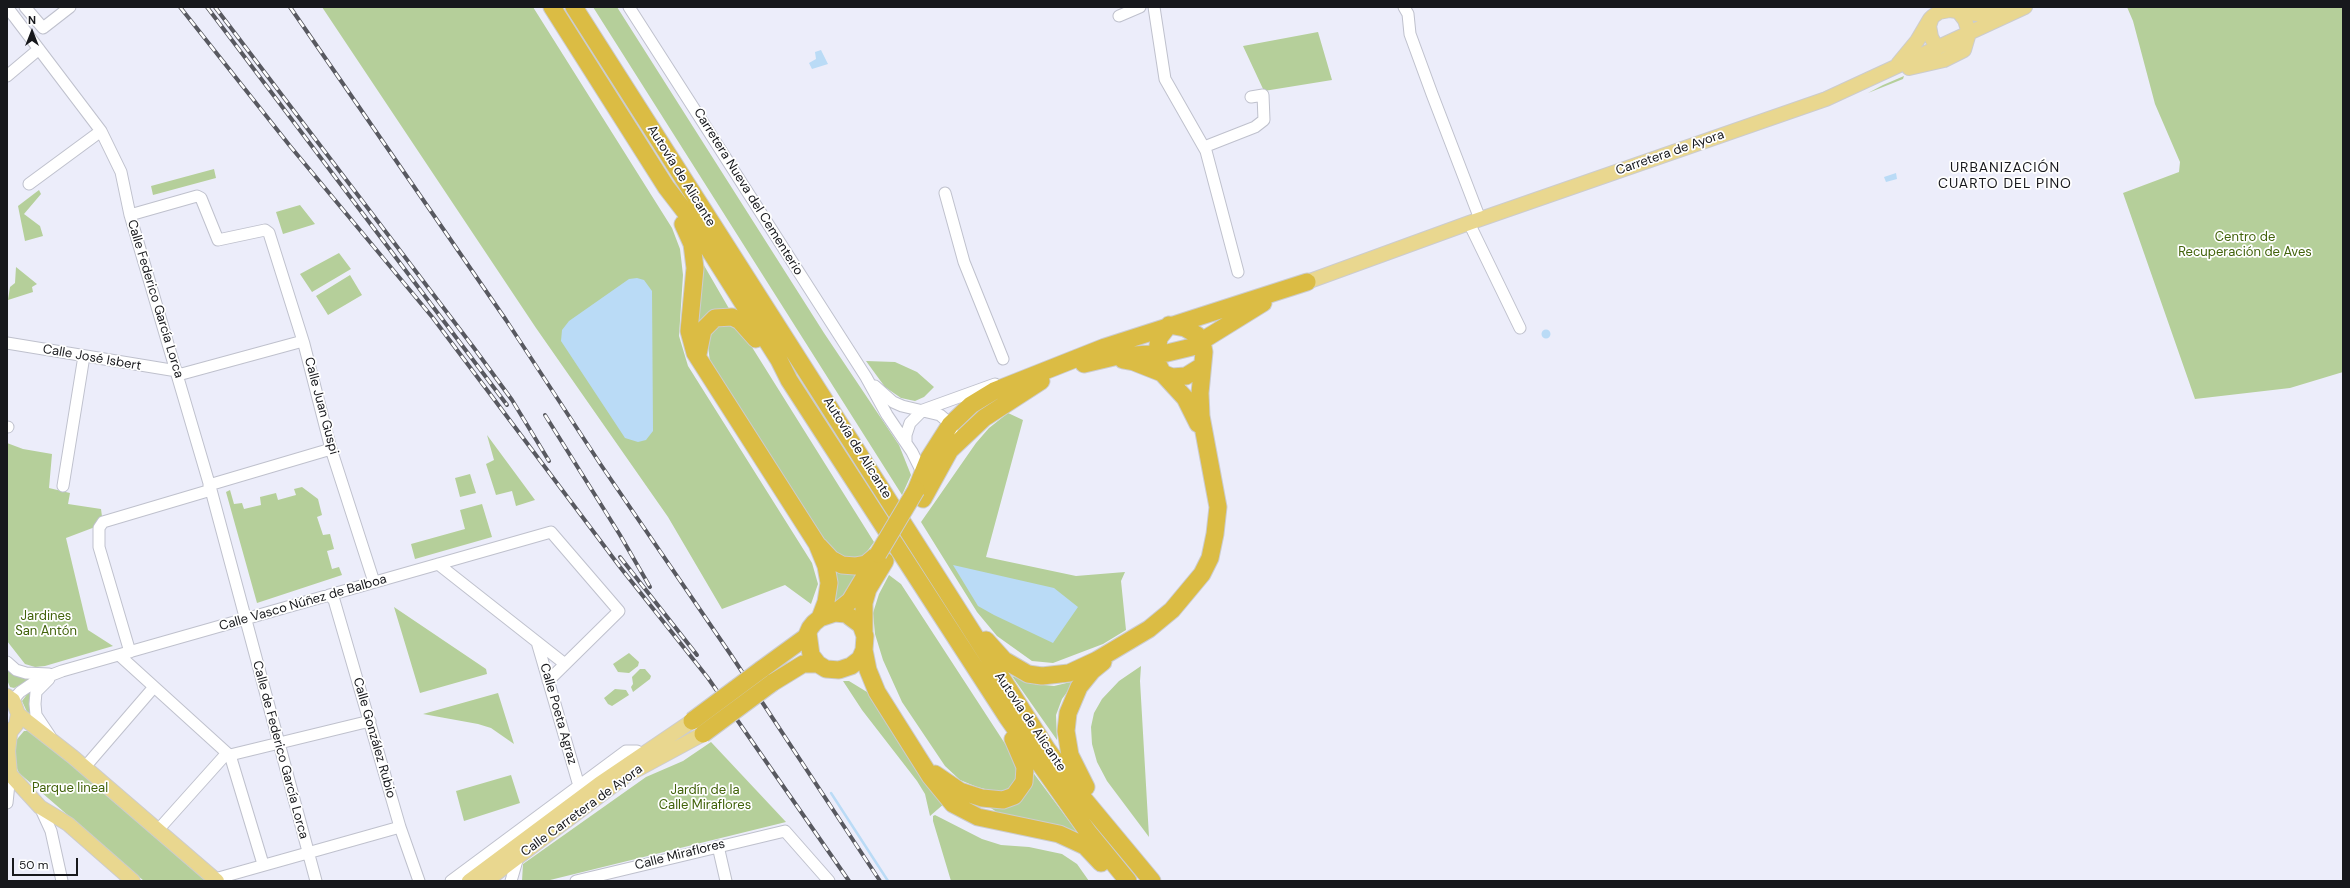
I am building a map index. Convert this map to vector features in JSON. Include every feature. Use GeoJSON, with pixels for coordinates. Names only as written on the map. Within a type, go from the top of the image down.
{"type":"FeatureCollection","features":[{"type":"Feature","properties":{"kind":"highway","name":"Autovía de Alicante"},"geometry":{"type":"LineString","coordinates":[[552,7],[666,187],[686,213],[779,360],[789,380],[1007,717],[1088,832],[1128,881]]}},
{"type":"Feature","properties":{"kind":"highway","name":"Autovía de Alicante"},"geometry":{"type":"LineString","coordinates":[[574,7],[952,598],[965,622],[1047,748],[1084,798],[1152,881]]}},
{"type":"Feature","properties":{"kind":"highway"},"geometry":{"type":"LineString","coordinates":[[666,187],[692,244],[696,268],[689,331],[698,358],[817,544],[826,566],[829,583],[826,602],[827,616]]}},
{"type":"Feature","properties":{"kind":"highway"},"geometry":{"type":"LineString","coordinates":[[697,727],[767,676],[808,633],[827,616],[853,597],[882,557],[919,494],[950,450],[984,418],[1032,386],[1062,372],[1105,359],[1179,351],[1202,342],[1229,323],[1262,303],[1307,282]]}},
{"type":"Feature","properties":{"kind":"highway"},"geometry":{"type":"LineString","coordinates":[[919,494],[926,466],[950,425],[980,398],[1046,369],[1169,325],[1307,282]]}},
{"type":"Feature","properties":{"kind":"highway"},"geometry":{"type":"LineString","coordinates":[[698,358],[700,337],[707,324],[714,318],[732,317],[740,321],[748,329],[773,365],[789,380]]}},
{"type":"Feature","properties":{"kind":"highway"},"geometry":{"type":"LineString","coordinates":[[1201,374],[1229,323]]}},
{"type":"Feature","properties":{"kind":"highway"},"geometry":{"type":"LineString","coordinates":[[1103,820],[1070,755],[1066,731],[1068,713],[1079,687],[1092,671],[1172,610],[1191,589],[1210,558],[1215,534],[1218,507],[1204,436],[1200,407],[1201,374],[1204,352],[1202,342],[1192,331],[1169,325]]}},
{"type":"Feature","properties":{"kind":"highway"},"geometry":{"type":"LineString","coordinates":[[1169,325],[1159,338],[1156,360],[1163,374],[1185,398],[1204,436]]}},
{"type":"Feature","properties":{"kind":"highway"},"geometry":{"type":"LineString","coordinates":[[1105,359],[1134,362],[1172,377],[1201,374]]}},
{"type":"Feature","properties":{"kind":"highway"},"geometry":{"type":"LineString","coordinates":[[817,544],[831,559],[842,565],[855,566],[866,564],[882,557]]}},
{"type":"Feature","properties":{"kind":"highway"},"geometry":{"type":"LineString","coordinates":[[882,557],[868,589],[864,603],[864,650],[868,670],[877,692],[918,754],[930,776],[953,804],[978,817],[1042,829],[1085,846],[1117,881]]}},
{"type":"Feature","properties":{"kind":"highway"},"geometry":{"type":"LineString","coordinates":[[952,598],[970,617],[996,651],[1016,668],[1028,674],[1042,676],[1069,673],[1125,645]]}},
{"type":"Feature","properties":{"kind":"highway"},"geometry":{"type":"LineString","coordinates":[[827,616],[846,614],[857,620],[864,632]]}},
{"type":"Feature","properties":{"kind":"highway"},"geometry":{"type":"LineString","coordinates":[[808,633],[810,650],[818,664],[826,669],[839,670],[862,677],[877,692]]}},
{"type":"Feature","properties":{"kind":"highway"},"geometry":{"type":"LineString","coordinates":[[839,670],[855,663],[864,650]]}},
{"type":"Feature","properties":{"kind":"highway"},"geometry":{"type":"LineString","coordinates":[[767,676],[803,664],[818,664]]}},
{"type":"Feature","properties":{"kind":"highway"},"geometry":{"type":"LineString","coordinates":[[918,754],[936,775],[960,791],[993,800],[1004,800],[1014,796],[1024,782],[1025,767],[1013,741],[1007,717]]}},
{"type":"Feature","properties":{"kind":"main road","name":"Carretera de Ayora"},"geometry":{"type":"LineString","coordinates":[[1307,282],[1475,221],[1826,99],[2024,7]]}},
{"type":"Feature","properties":{"kind":"main road"},"geometry":{"type":"LineString","coordinates":[[1894,68],[1917,41],[1931,14],[1956,9],[1984,15],[2024,7]]}},
{"type":"Feature","properties":{"kind":"main road"},"geometry":{"type":"LineString","coordinates":[[1875,77],[1956,56],[1966,47],[1970,33],[1965,20],[1956,9]]}},
{"type":"Feature","properties":{"kind":"main road"},"geometry":{"type":"LineString","coordinates":[[1931,14],[1929,31],[1938,48]]}},
{"type":"Feature","properties":{"kind":"main road"},"geometry":{"type":"LineString","coordinates":[[10,698],[18,714],[85,767],[112,785],[158,830],[216,880]]}},
{"type":"Feature","properties":{"kind":"main road"},"geometry":{"type":"LineString","coordinates":[[18,714],[16,725],[8,735],[8,772],[13,794],[40,807],[68,824],[132,881]]}},
{"type":"Feature","properties":{"kind":"main road","name":"Calle Carretera de Ayora"},"geometry":{"type":"LineString","coordinates":[[469,881],[642,754],[697,727]]}},
{"type":"Feature","properties":{"kind":"main road","name":"Calle Carretera de Ayora"},"geometry":{"type":"LineString","coordinates":[[486,881],[627,775],[697,727]]}},
{"type":"Feature","properties":{"kind":"street","name":"Calle Federico García Lorca"},"geometry":{"type":"LineString","coordinates":[[7,7],[101,131],[121,172],[130,215],[178,373],[245,619]]}},
{"type":"Feature","properties":{"kind":"street"},"geometry":{"type":"LineString","coordinates":[[25,7],[43,28],[70,7]]}},
{"type":"Feature","properties":{"kind":"street","name":"Carretera Nueva del Cementerio"},"geometry":{"type":"LineString","coordinates":[[629,7],[866,377],[909,447],[926,466]]}},
{"type":"Feature","properties":{"kind":"street"},"geometry":{"type":"LineString","coordinates":[[1120,16],[1140,7]]}},
{"type":"Feature","properties":{"kind":"street"},"geometry":{"type":"LineString","coordinates":[[1154,7],[1165,78],[1204,147],[1238,272]]}},
{"type":"Feature","properties":{"kind":"street"},"geometry":{"type":"LineString","coordinates":[[1404,7],[1408,14],[1410,34],[1475,221],[1520,328]]}},
{"type":"Feature","properties":{"kind":"street"},"geometry":{"type":"LineString","coordinates":[[7,76],[39,49]]}},
{"type":"Feature","properties":{"kind":"street"},"geometry":{"type":"LineString","coordinates":[[1204,147],[1255,127],[1264,120],[1263,95],[1251,97]]}},
{"type":"Feature","properties":{"kind":"street"},"geometry":{"type":"LineString","coordinates":[[29,184],[101,131]]}},
{"type":"Feature","properties":{"kind":"street"},"geometry":{"type":"LineString","coordinates":[[945,193],[964,262],[1003,359]]}},
{"type":"Feature","properties":{"kind":"street","name":"Calle Juan Guspi"},"geometry":{"type":"LineString","coordinates":[[130,215],[197,196],[201,198],[218,240],[268,230],[303,341],[331,449],[374,582]]}},
{"type":"Feature","properties":{"kind":"street"},"geometry":{"type":"LineString","coordinates":[[178,373],[303,341]]}},
{"type":"Feature","properties":{"kind":"street","name":"Calle José Isbert"},"geometry":{"type":"LineString","coordinates":[[7,343],[178,373]]}},
{"type":"Feature","properties":{"kind":"street"},"geometry":{"type":"LineString","coordinates":[[63,486],[84,356]]}},
{"type":"Feature","properties":{"kind":"street"},"geometry":{"type":"LineString","coordinates":[[950,425],[953,437],[950,450],[926,466],[922,457],[909,447],[910,423],[923,410],[991,385],[1046,369]]}},
{"type":"Feature","properties":{"kind":"street","name":"Carretera Nueva del Cementerio"},"geometry":{"type":"LineString","coordinates":[[866,377],[893,402],[908,408],[923,410],[940,415],[950,425]]}},
{"type":"Feature","properties":{"kind":"street"},"geometry":{"type":"LineString","coordinates":[[130,652],[99,547],[99,528],[103,522],[331,449]]}},
{"type":"Feature","properties":{"kind":"street","name":"Calle Vasco Núñez de Balboa"},"geometry":{"type":"LineString","coordinates":[[10,698],[36,681],[55,674],[551,532],[619,611],[565,664]]}},
{"type":"Feature","properties":{"kind":"street","name":"Calle Poeta Agraz"},"geometry":{"type":"LineString","coordinates":[[438,564],[565,664]]}},
{"type":"Feature","properties":{"kind":"street","name":"Calle González Rubio"},"geometry":{"type":"LineString","coordinates":[[329,595],[334,600],[400,827],[419,881]]}},
{"type":"Feature","properties":{"kind":"street","name":"Calle de Federico García Lorca"},"geometry":{"type":"LineString","coordinates":[[245,619],[316,881]]}},
{"type":"Feature","properties":{"kind":"street","name":"Calle Poeta Agraz"},"geometry":{"type":"LineString","coordinates":[[537,642],[579,786]]}},
{"type":"Feature","properties":{"kind":"street"},"geometry":{"type":"LineString","coordinates":[[119,655],[229,754],[263,864]]}},
{"type":"Feature","properties":{"kind":"street"},"geometry":{"type":"LineString","coordinates":[[7,662],[16,670],[26,673],[55,674]]}},
{"type":"Feature","properties":{"kind":"street"},"geometry":{"type":"LineString","coordinates":[[548,681],[565,664]]}},
{"type":"Feature","properties":{"kind":"street","name":"Calle Vasco Núñez de Balboa"},"geometry":{"type":"LineString","coordinates":[[52,740],[36,715],[35,704],[36,692],[55,674]]}},
{"type":"Feature","properties":{"kind":"street"},"geometry":{"type":"LineString","coordinates":[[85,767],[154,687]]}},
{"type":"Feature","properties":{"kind":"street"},"geometry":{"type":"LineString","coordinates":[[158,830],[229,754],[370,721]]}},
{"type":"Feature","properties":{"kind":"street","name":"Calle Carretera de Ayora"},"geometry":{"type":"LineString","coordinates":[[451,881],[626,752],[638,751],[642,754]]}},
{"type":"Feature","properties":{"kind":"street"},"geometry":{"type":"LineString","coordinates":[[40,807],[51,831],[62,881]]}},
{"type":"Feature","properties":{"kind":"street"},"geometry":{"type":"LineString","coordinates":[[216,880],[263,864],[400,827]]}},
{"type":"Feature","properties":{"kind":"street","name":"Calle Miraflores"},"geometry":{"type":"LineString","coordinates":[[576,881],[611,877],[718,846],[785,831],[826,880]]}},
{"type":"Feature","properties":{"kind":"street"},"geometry":{"type":"LineString","coordinates":[[718,846],[726,881]]}},
{"type":"Feature","properties":{"kind":"street"},"geometry":{"type":"LineString","coordinates":[[510,881],[518,857]]}},
{"type":"Feature","properties":{"kind":"street"},"geometry":{"type":"LineString","coordinates":[[497,872],[504,874],[510,881]]}},
{"type":"Feature","properties":{"kind":"green space"},"geometry":{"type":"Polygon","coordinates":[[[322,7],[533,7],[672,228],[680,249],[683,275],[679,336],[688,366],[812,563],[818,584],[811,604],[785,585],[722,609],[668,517],[536,328],[322,7]]]}},
{"type":"Feature","properties":{"kind":"green space"},"geometry":{"type":"Polygon","coordinates":[[[593,7],[617,7],[824,333],[899,445],[911,475],[902,495],[593,7]]]}},
{"type":"Feature","properties":{"kind":"green space","name":"Centro de Recuperación de Aves"},"geometry":{"type":"Polygon","coordinates":[[[2127,7],[2343,7],[2343,372],[2290,388],[2195,399],[2123,193],[2179,172],[2180,162],[2155,104],[2133,21],[2127,7]]]}},
{"type":"Feature","properties":{"kind":"green space"},"geometry":{"type":"Polygon","coordinates":[[[1318,32],[1332,80],[1264,91],[1243,46],[1318,32]]]}},
{"type":"Feature","properties":{"kind":"green space"},"geometry":{"type":"Polygon","coordinates":[[[1904,76],[1903,79],[1868,93],[1883,85],[1904,76]]]}},
{"type":"Feature","properties":{"kind":"green space"},"geometry":{"type":"Polygon","coordinates":[[[214,169],[216,178],[153,195],[151,186],[214,169]]]}},
{"type":"Feature","properties":{"kind":"green space"},"geometry":{"type":"Polygon","coordinates":[[[39,190],[41,194],[24,214],[40,226],[43,236],[25,241],[18,206],[39,190]]]}},
{"type":"Feature","properties":{"kind":"green space"},"geometry":{"type":"Polygon","coordinates":[[[300,205],[315,224],[283,234],[276,212],[300,205]]]}},
{"type":"Feature","properties":{"kind":"green space"},"geometry":{"type":"Polygon","coordinates":[[[339,253],[351,269],[312,292],[300,274],[339,253]]]}},
{"type":"Feature","properties":{"kind":"green space"},"geometry":{"type":"Polygon","coordinates":[[[702,262],[731,312],[697,330],[703,278],[702,262]]]}},
{"type":"Feature","properties":{"kind":"green space"},"geometry":{"type":"Polygon","coordinates":[[[16,267],[37,284],[32,287],[33,292],[8,300],[10,287],[15,283],[16,267]]]}},
{"type":"Feature","properties":{"kind":"green space"},"geometry":{"type":"Polygon","coordinates":[[[350,275],[362,295],[328,315],[316,296],[350,275]]]}},
{"type":"Feature","properties":{"kind":"green space"},"geometry":{"type":"Polygon","coordinates":[[[720,325],[734,326],[745,336],[874,542],[866,553],[858,559],[850,559],[829,550],[710,362],[707,337],[720,325]]]}},
{"type":"Feature","properties":{"kind":"green space"},"geometry":{"type":"Polygon","coordinates":[[[866,361],[895,362],[917,372],[934,387],[924,397],[915,401],[901,398],[885,387],[866,361]]]}},
{"type":"Feature","properties":{"kind":"green space"},"geometry":{"type":"Polygon","coordinates":[[[1008,413],[1023,420],[986,557],[1076,576],[1125,572],[1121,581],[1126,630],[1103,644],[1053,663],[1032,661],[997,636],[977,612],[921,522],[976,443],[989,428],[1008,413]]]}},
{"type":"Feature","properties":{"kind":"green space"},"geometry":{"type":"Polygon","coordinates":[[[487,435],[535,500],[516,506],[512,491],[496,495],[486,464],[494,460],[487,435]]]}},
{"type":"Feature","properties":{"kind":"green space","name":"Jardines San Antón"},"geometry":{"type":"Polygon","coordinates":[[[7,443],[23,449],[52,454],[49,488],[70,493],[68,504],[101,509],[103,524],[66,538],[88,630],[113,646],[45,666],[35,667],[25,664],[7,641],[7,443]]]}},
{"type":"Feature","properties":{"kind":"green space"},"geometry":{"type":"Polygon","coordinates":[[[470,474],[476,493],[460,497],[455,478],[470,474]]]}},
{"type":"Feature","properties":{"kind":"green space"},"geometry":{"type":"Polygon","coordinates":[[[302,487],[318,499],[322,515],[317,517],[323,535],[330,534],[334,549],[327,551],[332,569],[339,567],[342,575],[257,603],[226,492],[230,490],[234,504],[242,503],[244,509],[261,505],[260,497],[276,493],[278,500],[296,495],[294,489],[302,487]]]}},
{"type":"Feature","properties":{"kind":"green space"},"geometry":{"type":"Polygon","coordinates":[[[482,504],[492,537],[415,559],[411,544],[465,529],[460,510],[482,504]]]}},
{"type":"Feature","properties":{"kind":"green space"},"geometry":{"type":"Polygon","coordinates":[[[832,568],[857,576],[853,589],[833,605],[832,568]]]}},
{"type":"Feature","properties":{"kind":"green space"},"geometry":{"type":"Polygon","coordinates":[[[889,575],[901,584],[1013,756],[1017,770],[1015,784],[1001,793],[977,787],[960,780],[945,766],[902,702],[883,660],[875,634],[873,613],[879,594],[889,575]]]}},
{"type":"Feature","properties":{"kind":"green space"},"geometry":{"type":"Polygon","coordinates":[[[394,607],[486,669],[487,674],[420,693],[394,607]]]}},
{"type":"Feature","properties":{"kind":"green space"},"geometry":{"type":"Polygon","coordinates":[[[629,653],[639,662],[638,666],[629,673],[618,672],[613,664],[629,653]]]}},
{"type":"Feature","properties":{"kind":"green space"},"geometry":{"type":"Polygon","coordinates":[[[7,665],[32,679],[14,688],[10,687],[7,680],[7,665]]]}},
{"type":"Feature","properties":{"kind":"green space"},"geometry":{"type":"Polygon","coordinates":[[[1141,666],[1140,681],[1149,837],[1107,781],[1097,762],[1092,744],[1091,727],[1094,713],[1102,699],[1119,681],[1141,666]]]}},
{"type":"Feature","properties":{"kind":"green space"},"geometry":{"type":"Polygon","coordinates":[[[640,669],[645,669],[651,676],[650,679],[633,692],[631,687],[633,684],[632,677],[640,669]]]}},
{"type":"Feature","properties":{"kind":"green space"},"geometry":{"type":"Polygon","coordinates":[[[1012,676],[1034,684],[1054,686],[1075,681],[1062,699],[1056,715],[1057,740],[1012,676]]]}},
{"type":"Feature","properties":{"kind":"green space"},"geometry":{"type":"Polygon","coordinates":[[[843,681],[849,681],[867,692],[945,803],[930,816],[925,794],[917,781],[862,710],[843,681]]]}},
{"type":"Feature","properties":{"kind":"green space"},"geometry":{"type":"Polygon","coordinates":[[[31,689],[32,718],[27,712],[22,701],[31,689]]]}},
{"type":"Feature","properties":{"kind":"green space"},"geometry":{"type":"Polygon","coordinates":[[[615,689],[626,690],[629,695],[612,706],[608,704],[604,698],[615,689]]]}},
{"type":"Feature","properties":{"kind":"green space"},"geometry":{"type":"Polygon","coordinates":[[[498,693],[514,744],[491,728],[478,724],[423,714],[498,693]]]}},
{"type":"Feature","properties":{"kind":"green space","name":"Parque lineal"},"geometry":{"type":"Polygon","coordinates":[[[24,731],[29,731],[79,768],[206,881],[144,881],[19,773],[15,764],[13,744],[24,731]]]}},
{"type":"Feature","properties":{"kind":"green space","name":"Jardín de la Calle Miraflores"},"geometry":{"type":"Polygon","coordinates":[[[711,742],[786,822],[546,881],[522,881],[523,864],[646,777],[683,761],[711,742]]]}},
{"type":"Feature","properties":{"kind":"green space"},"geometry":{"type":"Polygon","coordinates":[[[1032,771],[1080,836],[1002,816],[984,803],[997,806],[1032,771]]]}},
{"type":"Feature","properties":{"kind":"green space"},"geometry":{"type":"Polygon","coordinates":[[[511,775],[520,803],[464,821],[456,791],[511,775]]]}},
{"type":"Feature","properties":{"kind":"green space"},"geometry":{"type":"Polygon","coordinates":[[[935,815],[982,839],[1001,845],[1029,847],[1062,854],[1077,864],[1089,881],[951,881],[933,821],[933,816],[935,815]]]}},
{"type":"Feature","properties":{"kind":"water"},"geometry":{"type":"Polygon","coordinates":[[[821,50],[828,64],[812,69],[809,63],[816,59],[815,52],[821,50]]]}},
{"type":"Feature","properties":{"kind":"water"},"geometry":{"type":"Polygon","coordinates":[[[1896,173],[1897,179],[1886,182],[1884,177],[1896,173]]]}},
{"type":"Feature","properties":{"kind":"water"},"geometry":{"type":"Polygon","coordinates":[[[637,278],[644,280],[652,291],[653,431],[646,440],[638,442],[625,438],[561,341],[562,330],[569,321],[629,279],[637,278]]]}},
{"type":"Feature","properties":{"kind":"water"},"geometry":{"type":"Polygon","coordinates":[[[1546,329],[1551,334],[1546,339],[1541,334],[1546,329]]]}},
{"type":"Feature","properties":{"kind":"water"},"geometry":{"type":"Polygon","coordinates":[[[953,565],[1054,588],[1078,607],[1053,643],[978,606],[953,565]]]}},
{"type":"Feature","properties":{"kind":"waterway"},"geometry":{"type":"LineString","coordinates":[[831,793],[888,881]]}},
{"type":"Feature","properties":{"kind":"railway"},"geometry":{"type":"LineString","coordinates":[[180,7],[290,146],[433,318],[620,567],[708,678],[849,881]]}},
{"type":"Feature","properties":{"kind":"railway"},"geometry":{"type":"LineString","coordinates":[[207,7],[507,405]]}},
{"type":"Feature","properties":{"kind":"railway"},"geometry":{"type":"LineString","coordinates":[[215,7],[474,348],[512,400],[549,461]]}},
{"type":"Feature","properties":{"kind":"railway"},"geometry":{"type":"LineString","coordinates":[[290,7],[506,320],[601,465],[731,655],[880,881]]}},
{"type":"Feature","properties":{"kind":"railway"},"geometry":{"type":"LineString","coordinates":[[545,415],[620,535],[650,587]]}},
{"type":"Feature","properties":{"kind":"railway"},"geometry":{"type":"LineString","coordinates":[[620,557],[697,655]]}},
{"type":"Feature","properties":{"kind":"district","name":"URBANIZACIÓN CUARTO DEL PINO"},"geometry":{"type":"Point","coordinates":[2005,176]}}]}
